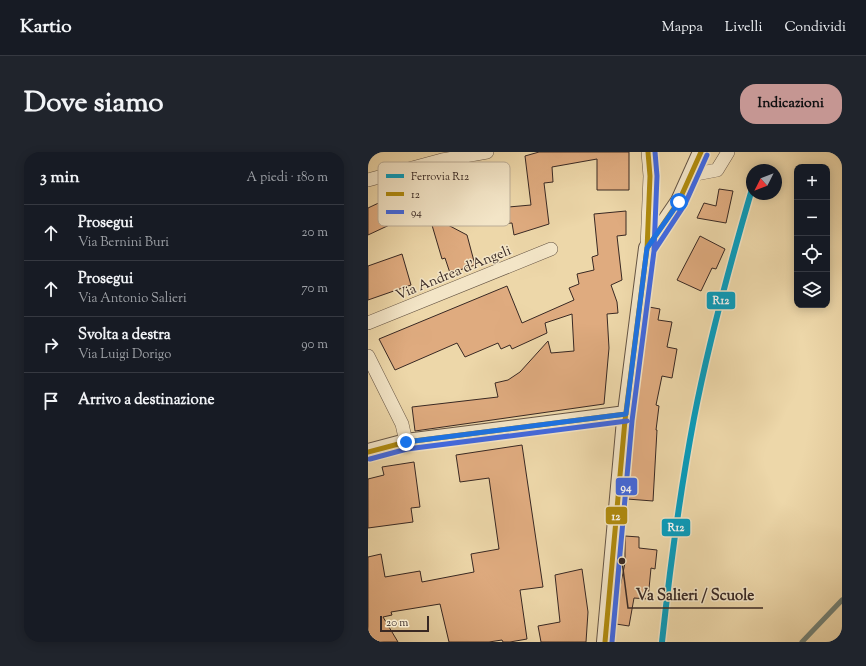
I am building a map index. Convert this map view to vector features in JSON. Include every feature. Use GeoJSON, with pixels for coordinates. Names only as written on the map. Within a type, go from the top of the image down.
{"type":"FeatureCollection","features":[{"type":"Feature","properties":{"kind":"street"},"geometry":{"type":"LineString","coordinates":[[423,162],[441,156],[487,152]]}},
{"type":"Feature","properties":{"kind":"street"},"geometry":{"type":"LineString","coordinates":[[606,642],[626,414],[647,248],[650,176],[648,152]]}},
{"type":"Feature","properties":{"kind":"street"},"geometry":{"type":"LineString","coordinates":[[647,248],[679,202],[701,152]]}},
{"type":"Feature","properties":{"kind":"street"},"geometry":{"type":"LineString","coordinates":[[690,175],[718,170],[728,152]]}},
{"type":"Feature","properties":{"kind":"street"},"geometry":{"type":"LineString","coordinates":[[368,180],[378,177]]}},
{"type":"Feature","properties":{"kind":"street","name":"Via Andrea d'Angeli"},"geometry":{"type":"LineString","coordinates":[[368,323],[551,250]]}},
{"type":"Feature","properties":{"kind":"street"},"geometry":{"type":"LineString","coordinates":[[368,356],[402,424],[406,442]]}},
{"type":"Feature","properties":{"kind":"street"},"geometry":{"type":"LineString","coordinates":[[368,452],[406,442],[626,414]]}},
{"type":"Feature","properties":{"kind":"building"},"geometry":{"type":"Polygon","coordinates":[[[539,152],[629,152],[629,190],[597,190],[597,159],[552,167],[553,182],[544,183],[549,224],[514,235],[512,223],[510,223],[510,207],[531,205],[525,156],[539,152]]]}},
{"type":"Feature","properties":{"kind":"building"},"geometry":{"type":"Polygon","coordinates":[[[719,189],[733,191],[726,223],[697,218],[704,203],[716,206],[719,189]]]}},
{"type":"Feature","properties":{"kind":"building"},"geometry":{"type":"Polygon","coordinates":[[[378,203],[378,226],[387,226],[368,235],[368,208],[378,203]]]}},
{"type":"Feature","properties":{"kind":"building"},"geometry":{"type":"Polygon","coordinates":[[[626,211],[626,235],[617,236],[622,280],[611,285],[617,302],[618,313],[607,314],[609,348],[604,404],[415,431],[412,407],[498,397],[495,383],[508,380],[520,372],[548,341],[551,353],[574,351],[572,314],[545,323],[547,333],[512,349],[510,345],[501,349],[498,343],[465,357],[457,343],[395,370],[379,339],[507,286],[522,323],[574,300],[569,288],[579,284],[577,274],[594,270],[592,257],[598,255],[594,214],[626,211]]]}},
{"type":"Feature","properties":{"kind":"building"},"geometry":{"type":"Polygon","coordinates":[[[432,226],[450,226],[467,235],[475,265],[450,273],[445,258],[442,259],[432,226]]]}},
{"type":"Feature","properties":{"kind":"building"},"geometry":{"type":"Polygon","coordinates":[[[700,236],[725,249],[716,269],[712,268],[701,291],[677,280],[700,236]]]}},
{"type":"Feature","properties":{"kind":"building"},"geometry":{"type":"Polygon","coordinates":[[[402,254],[411,285],[368,300],[368,266],[402,254]]]}},
{"type":"Feature","properties":{"kind":"building"},"geometry":{"type":"Polygon","coordinates":[[[649,307],[660,309],[658,320],[672,322],[667,347],[677,349],[672,378],[662,376],[656,405],[659,406],[656,430],[653,501],[627,499],[634,421],[649,307]]]}},
{"type":"Feature","properties":{"kind":"building"},"geometry":{"type":"Polygon","coordinates":[[[522,445],[543,587],[520,590],[527,639],[510,642],[503,642],[502,640],[489,642],[449,642],[440,604],[391,612],[392,615],[383,617],[398,642],[368,642],[368,557],[381,554],[385,577],[420,571],[422,582],[474,572],[471,554],[499,549],[489,478],[460,482],[456,455],[522,445]]]}},
{"type":"Feature","properties":{"kind":"building"},"geometry":{"type":"Polygon","coordinates":[[[414,462],[420,507],[411,508],[413,522],[368,528],[368,479],[384,475],[382,467],[414,462]]]}},
{"type":"Feature","properties":{"kind":"building"},"geometry":{"type":"Polygon","coordinates":[[[625,536],[639,537],[639,548],[657,550],[655,569],[651,568],[648,599],[634,598],[629,626],[616,624],[620,587],[625,563],[625,536]]]}},
{"type":"Feature","properties":{"kind":"building"},"geometry":{"type":"Polygon","coordinates":[[[582,569],[588,612],[586,642],[541,642],[538,626],[560,622],[555,575],[582,569]]]}},
{"type":"Feature","properties":{"kind":"waterway"},"geometry":{"type":"LineString","coordinates":[[802,642],[842,600]]}},
{"type":"Feature","properties":{"kind":"rail line","name":"R12"},"geometry":{"type":"LineString","coordinates":[[662,642],[668,586],[684,474],[694,418],[720,302],[749,200]]}},
{"type":"Feature","properties":{"kind":"transit line","name":"12"},"geometry":{"type":"LineString","coordinates":[[647,250],[650,176],[648,152]]}},
{"type":"Feature","properties":{"kind":"transit line","name":"94"},"geometry":{"type":"LineString","coordinates":[[654,250],[657,176],[655,152]]}},
{"type":"Feature","properties":{"kind":"transit line","name":"12"},"geometry":{"type":"LineString","coordinates":[[605,642],[625,420],[647,248],[679,201],[701,152]]}},
{"type":"Feature","properties":{"kind":"transit line","name":"94"},"geometry":{"type":"LineString","coordinates":[[612,642],[632,421],[654,251],[685,204],[707,155]]}},
{"type":"Feature","properties":{"kind":"transit line","name":"12"},"geometry":{"type":"LineString","coordinates":[[368,452],[406,442],[626,414]]}},
{"type":"Feature","properties":{"kind":"transit line","name":"94"},"geometry":{"type":"LineString","coordinates":[[370,459],[407,449],[627,421]]}},
{"type":"Feature","properties":{"kind":"place","name":"Va Salieri / Scuole"},"geometry":{"type":"Point","coordinates":[622,561]}},
{"type":"Feature","properties":{"kind":"route"},"geometry":{"type":"LineString","coordinates":[[406,442],[626,414],[647,248],[679,202]]}}]}
